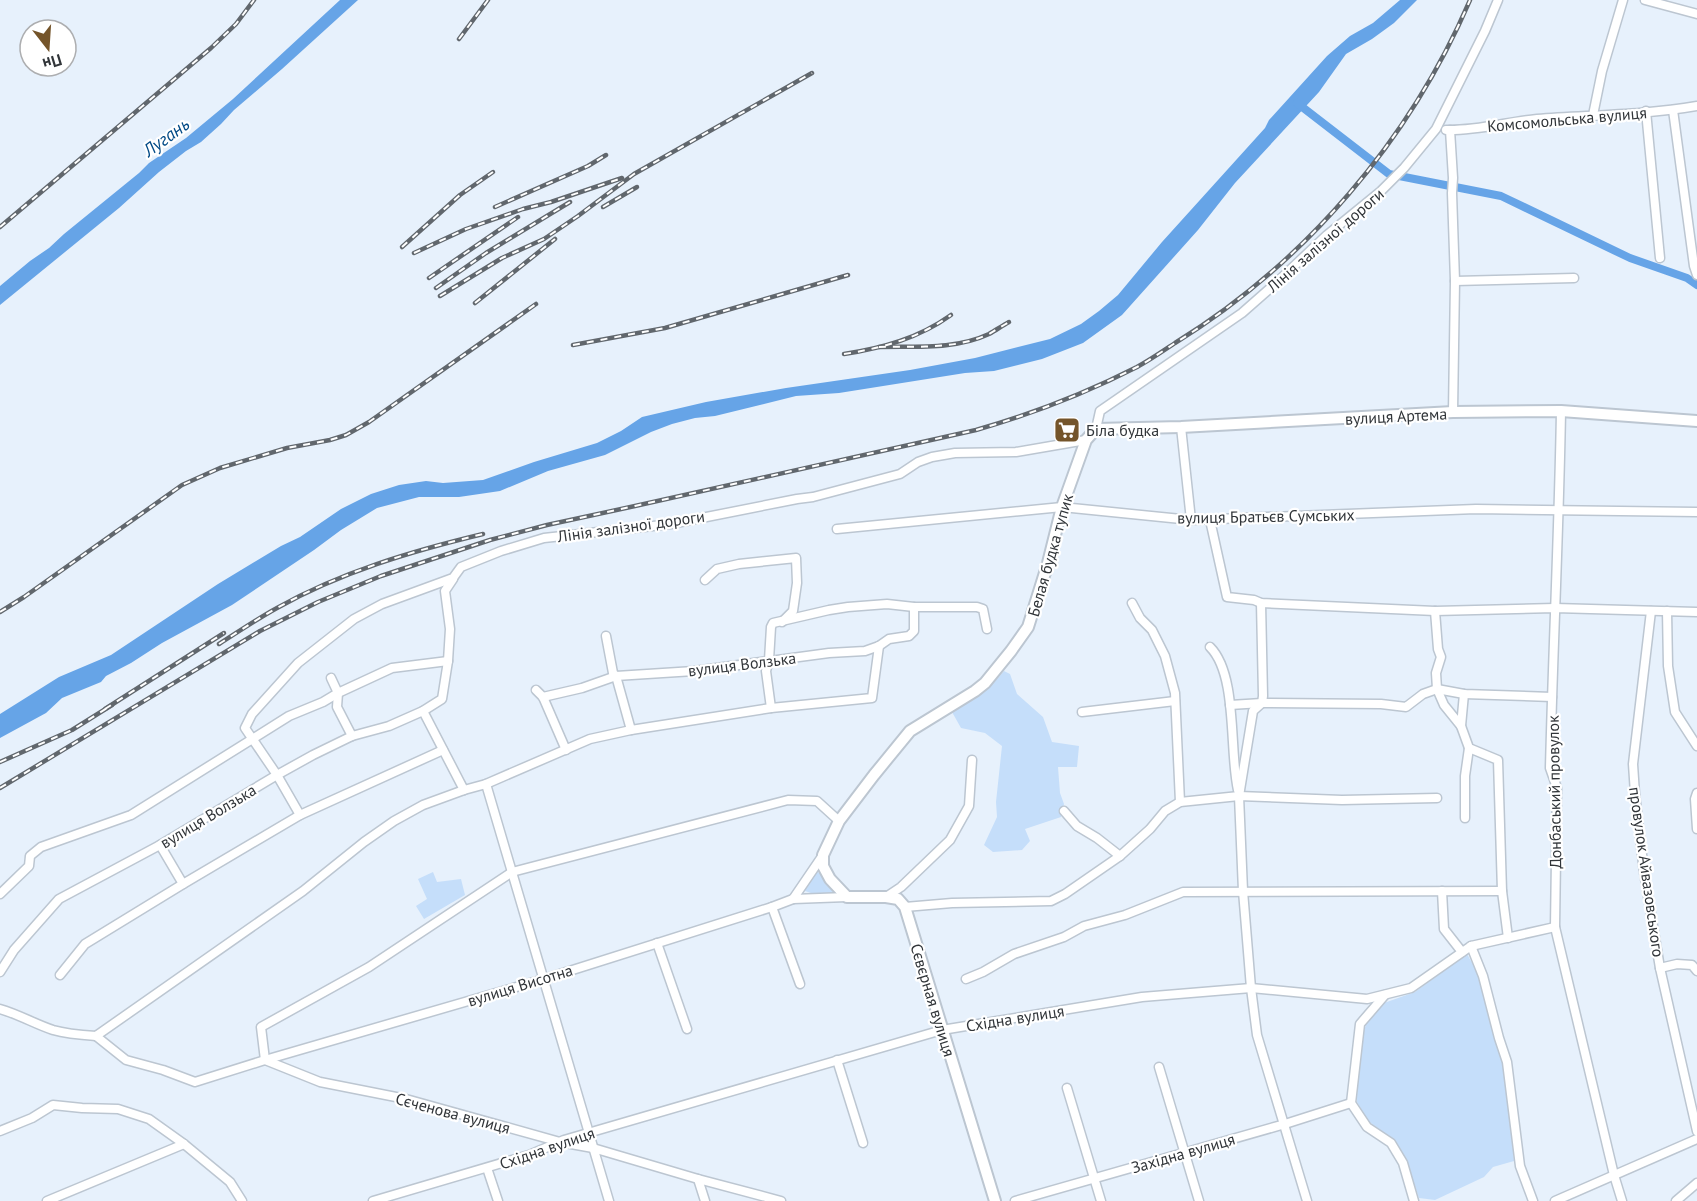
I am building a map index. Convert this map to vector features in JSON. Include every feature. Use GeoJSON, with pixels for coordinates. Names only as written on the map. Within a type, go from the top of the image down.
{"type":"FeatureCollection","features":[{"type":"Feature","properties":{"kind":"street","name":"Лінія залізної дороги"},"geometry":{"type":"LineString","coordinates":[[1096,429],[1100,411],[1242,313],[1327,235],[1392,181],[1436,129],[1498,0]]}},
{"type":"Feature","properties":{"kind":"street"},"geometry":{"type":"LineString","coordinates":[[1593,116],[1602,71],[1623,0]]}},
{"type":"Feature","properties":{"kind":"street"},"geometry":{"type":"LineString","coordinates":[[1645,0],[1697,14]]}},
{"type":"Feature","properties":{"kind":"street","name":"Комсомольська вулиця"},"geometry":{"type":"LineString","coordinates":[[1436,129],[1450,130],[1697,106]]}},
{"type":"Feature","properties":{"kind":"street"},"geometry":{"type":"LineString","coordinates":[[1673,110],[1696,269]]}},
{"type":"Feature","properties":{"kind":"street"},"geometry":{"type":"LineString","coordinates":[[1646,111],[1660,258]]}},
{"type":"Feature","properties":{"kind":"street"},"geometry":{"type":"LineString","coordinates":[[1450,130],[1455,281],[1453,412]]}},
{"type":"Feature","properties":{"kind":"street"},"geometry":{"type":"LineString","coordinates":[[1455,281],[1574,278]]}},
{"type":"Feature","properties":{"kind":"street","name":"вулиця Артема"},"geometry":{"type":"LineString","coordinates":[[1096,429],[1181,427],[1453,412],[1561,411],[1697,421]]}},
{"type":"Feature","properties":{"kind":"street","name":"Донбаський провулок"},"geometry":{"type":"LineString","coordinates":[[1561,411],[1550,768],[1557,788],[1555,927],[1622,1201]]}},
{"type":"Feature","properties":{"kind":"street"},"geometry":{"type":"LineString","coordinates":[[1181,427],[1191,520]]}},
{"type":"Feature","properties":{"kind":"street","name":"Белая будка тупик"},"geometry":{"type":"LineString","coordinates":[[823,855],[839,821],[910,731],[975,692],[992,675],[1028,627],[1062,507],[1086,440],[1096,429]]}},
{"type":"Feature","properties":{"kind":"street","name":"Лінія залізної дороги"},"geometry":{"type":"LineString","coordinates":[[252,739],[245,728],[252,714],[298,663],[354,619],[382,604],[453,578],[461,567],[501,551],[544,538],[671,524],[813,497],[900,474],[918,462],[932,457],[956,453],[1016,452],[1086,440]]}},
{"type":"Feature","properties":{"kind":"street","name":"вулиця Братьєв Сумських"},"geometry":{"type":"LineString","coordinates":[[837,529],[1062,507],[1191,520],[1476,509],[1697,512]]}},
{"type":"Feature","properties":{"kind":"street"},"geometry":{"type":"LineString","coordinates":[[1209,520],[1227,597],[1261,603],[1435,611],[1555,608],[1697,612]]}},
{"type":"Feature","properties":{"kind":"street"},"geometry":{"type":"LineString","coordinates":[[705,580],[717,569],[739,564],[796,558],[797,583],[793,611],[782,622]]}},
{"type":"Feature","properties":{"kind":"street"},"geometry":{"type":"LineString","coordinates":[[0,894],[29,866],[30,856],[41,847],[131,815],[290,716],[392,668],[448,661],[450,629],[445,591],[453,578]]}},
{"type":"Feature","properties":{"kind":"street"},"geometry":{"type":"LineString","coordinates":[[1132,603],[1140,618],[1152,630],[1165,656],[1175,693],[1180,802]]}},
{"type":"Feature","properties":{"kind":"street"},"geometry":{"type":"LineString","coordinates":[[1239,796],[1253,711],[1262,703],[1263,696],[1261,603]]}},
{"type":"Feature","properties":{"kind":"street"},"geometry":{"type":"LineString","coordinates":[[771,708],[766,671],[773,623],[848,607],[887,604],[914,607],[977,607],[984,609],[987,629]]}},
{"type":"Feature","properties":{"kind":"street","name":"вулиця Волзька"},"geometry":{"type":"LineString","coordinates":[[566,750],[539,694],[582,688],[616,676],[694,671],[769,660],[865,651],[890,639],[909,636],[914,631],[914,607]]}},
{"type":"Feature","properties":{"kind":"street"},"geometry":{"type":"LineString","coordinates":[[1435,611],[1438,649],[1441,657],[1436,673],[1437,689],[1444,705],[1461,726],[1469,748],[1465,776],[1466,818]]}},
{"type":"Feature","properties":{"kind":"street","name":"провулок Айвазовського"},"geometry":{"type":"LineString","coordinates":[[1651,611],[1633,764],[1644,872],[1660,968],[1697,1131]]}},
{"type":"Feature","properties":{"kind":"street"},"geometry":{"type":"LineString","coordinates":[[1667,611],[1668,666],[1675,712],[1697,746]]}},
{"type":"Feature","properties":{"kind":"street"},"geometry":{"type":"LineString","coordinates":[[606,636],[631,730]]}},
{"type":"Feature","properties":{"kind":"street"},"geometry":{"type":"LineString","coordinates":[[0,1009],[53,1030],[96,1036],[303,891],[386,826],[423,805],[486,784],[590,739],[631,730],[771,708],[872,698],[879,646]]}},
{"type":"Feature","properties":{"kind":"street"},"geometry":{"type":"LineString","coordinates":[[1210,647],[1215,652],[1224,674],[1230,705],[1235,776],[1239,796],[1243,891],[1257,1035],[1307,1201]]}},
{"type":"Feature","properties":{"kind":"street","name":"вулиця Волзька"},"geometry":{"type":"LineString","coordinates":[[0,972],[14,950],[59,899],[160,845],[277,775],[352,736],[389,726],[423,711],[442,699],[448,661]]}},
{"type":"Feature","properties":{"kind":"street"},"geometry":{"type":"LineString","coordinates":[[331,678],[338,693],[337,707],[352,736]]}},
{"type":"Feature","properties":{"kind":"street"},"geometry":{"type":"LineString","coordinates":[[1230,705],[1381,704],[1406,707],[1423,693],[1437,689],[1464,694],[1552,697]]}},
{"type":"Feature","properties":{"kind":"street"},"geometry":{"type":"LineString","coordinates":[[1461,726],[1464,694]]}},
{"type":"Feature","properties":{"kind":"street"},"geometry":{"type":"LineString","coordinates":[[1082,712],[1175,701]]}},
{"type":"Feature","properties":{"kind":"street"},"geometry":{"type":"LineString","coordinates":[[423,711],[464,790]]}},
{"type":"Feature","properties":{"kind":"street"},"geometry":{"type":"LineString","coordinates":[[252,739],[277,775],[300,815]]}},
{"type":"Feature","properties":{"kind":"street"},"geometry":{"type":"LineString","coordinates":[[1469,748],[1498,760],[1502,891],[1508,938]]}},
{"type":"Feature","properties":{"kind":"street"},"geometry":{"type":"LineString","coordinates":[[60,975],[85,944],[300,815],[443,750]]}},
{"type":"Feature","properties":{"kind":"street"},"geometry":{"type":"LineString","coordinates":[[886,897],[901,887],[950,840],[969,806],[972,760]]}},
{"type":"Feature","properties":{"kind":"street"},"geometry":{"type":"LineString","coordinates":[[486,784],[609,1201]]}},
{"type":"Feature","properties":{"kind":"street"},"geometry":{"type":"LineString","coordinates":[[1697,793],[1695,799],[1697,829]]}},
{"type":"Feature","properties":{"kind":"street"},"geometry":{"type":"LineString","coordinates":[[823,855],[823,866],[830,879],[847,897],[898,899],[905,907],[952,903],[1051,901],[1120,856],[1150,829],[1165,811],[1180,802],[1239,796],[1342,800],[1437,798]]}},
{"type":"Feature","properties":{"kind":"street"},"geometry":{"type":"LineString","coordinates":[[265,1060],[261,1027],[369,967],[512,872],[788,800],[817,801],[839,821]]}},
{"type":"Feature","properties":{"kind":"street"},"geometry":{"type":"LineString","coordinates":[[1064,811],[1077,826],[1096,837],[1120,856]]}},
{"type":"Feature","properties":{"kind":"street"},"geometry":{"type":"LineString","coordinates":[[160,845],[183,884]]}},
{"type":"Feature","properties":{"kind":"street"},"geometry":{"type":"LineString","coordinates":[[793,899],[823,855]]}},
{"type":"Feature","properties":{"kind":"street"},"geometry":{"type":"LineString","coordinates":[[1442,891],[1444,929],[1462,952]]}},
{"type":"Feature","properties":{"kind":"street"},"geometry":{"type":"LineString","coordinates":[[966,979],[1014,954],[1064,938],[1084,926],[1125,915],[1183,892],[1502,891]]}},
{"type":"Feature","properties":{"kind":"street","name":"вулиця Висотна"},"geometry":{"type":"LineString","coordinates":[[96,1036],[126,1060],[195,1082],[544,979],[793,899],[847,897]]}},
{"type":"Feature","properties":{"kind":"street"},"geometry":{"type":"LineString","coordinates":[[772,907],[800,984]]}},
{"type":"Feature","properties":{"kind":"street","name":"Сєвєрная вулиця"},"geometry":{"type":"LineString","coordinates":[[905,907],[995,1201]]}},
{"type":"Feature","properties":{"kind":"street","name":"Східна вулиця"},"geometry":{"type":"LineString","coordinates":[[373,1201],[397,1198],[589,1133],[942,1030],[1142,997],[1251,988],[1367,999],[1411,988],[1471,946],[1555,927]]}},
{"type":"Feature","properties":{"kind":"street"},"geometry":{"type":"LineString","coordinates":[[657,943],[687,1029]]}},
{"type":"Feature","properties":{"kind":"street"},"geometry":{"type":"LineString","coordinates":[[1471,946],[1483,976],[1498,1038],[1507,1062],[1520,1166],[1533,1201]]}},
{"type":"Feature","properties":{"kind":"street"},"geometry":{"type":"LineString","coordinates":[[1660,968],[1677,964],[1692,965],[1697,971]]}},
{"type":"Feature","properties":{"kind":"street"},"geometry":{"type":"LineString","coordinates":[[1385,995],[1360,1024],[1351,1103],[1367,1127],[1391,1143],[1403,1163],[1414,1201]]}},
{"type":"Feature","properties":{"kind":"street","name":"Сєченова вулиця"},"geometry":{"type":"LineString","coordinates":[[265,1060],[320,1082],[406,1099],[560,1142],[594,1148],[781,1201]]}},
{"type":"Feature","properties":{"kind":"street"},"geometry":{"type":"LineString","coordinates":[[837,1060],[863,1143]]}},
{"type":"Feature","properties":{"kind":"street"},"geometry":{"type":"LineString","coordinates":[[1159,1067],[1199,1201]]}},
{"type":"Feature","properties":{"kind":"street"},"geometry":{"type":"LineString","coordinates":[[1067,1089],[1101,1201]]}},
{"type":"Feature","properties":{"kind":"street","name":"Західна вулиця"},"geometry":{"type":"LineString","coordinates":[[1015,1201],[1351,1103]]}},
{"type":"Feature","properties":{"kind":"street"},"geometry":{"type":"LineString","coordinates":[[0,1131],[32,1118],[53,1105],[118,1109],[149,1119],[184,1144],[231,1182],[242,1201]]}},
{"type":"Feature","properties":{"kind":"street"},"geometry":{"type":"LineString","coordinates":[[1555,1201],[1697,1139]]}},
{"type":"Feature","properties":{"kind":"street"},"geometry":{"type":"LineString","coordinates":[[47,1201],[184,1144]]}},
{"type":"Feature","properties":{"kind":"street"},"geometry":{"type":"LineString","coordinates":[[487,1168],[498,1201]]}},
{"type":"Feature","properties":{"kind":"street"},"geometry":{"type":"LineString","coordinates":[[698,1179],[705,1201]]}},
{"type":"Feature","properties":{"kind":"street"},"geometry":{"type":"LineString","coordinates":[[1676,1201],[1697,1183]]}},
{"type":"Feature","properties":{"kind":"shaded area"},"geometry":{"type":"Polygon","coordinates":[[[1004,671],[1010,674],[1017,694],[1043,717],[1052,742],[1079,746],[1077,767],[1058,767],[1060,793],[1064,804],[1061,817],[1025,829],[1030,841],[1022,850],[993,852],[984,845],[997,817],[996,802],[1002,746],[985,733],[961,728],[952,712],[989,688],[1004,671]]]}},
{"type":"Feature","properties":{"kind":"shaded area"},"geometry":{"type":"Polygon","coordinates":[[[433,872],[437,882],[461,879],[465,895],[424,919],[416,906],[427,899],[418,879],[433,872]]]}},
{"type":"Feature","properties":{"kind":"shaded area"},"geometry":{"type":"Polygon","coordinates":[[[817,872],[833,892],[830,894],[805,891],[806,885],[817,872]]]}},
{"type":"Feature","properties":{"kind":"shaded area"},"geometry":{"type":"Polygon","coordinates":[[[1467,954],[1479,975],[1505,1063],[1514,1161],[1493,1167],[1484,1177],[1435,1200],[1419,1198],[1406,1160],[1394,1140],[1368,1121],[1357,1102],[1358,1045],[1368,1020],[1384,1003],[1415,992],[1467,954]]]}},
{"type":"Feature","properties":{"kind":"water"},"geometry":{"type":"Polygon","coordinates":[[[340,0],[358,0],[201,142],[159,172],[119,208],[0,305],[0,286],[49,248],[149,163],[186,138],[233,99],[340,0]]]}},
{"type":"Feature","properties":{"kind":"water"},"geometry":{"type":"Polygon","coordinates":[[[1400,0],[1417,0],[1394,23],[1346,54],[1319,92],[1235,183],[1198,230],[1122,315],[1083,343],[1042,359],[994,371],[965,373],[839,393],[796,396],[715,416],[695,418],[651,432],[605,455],[548,471],[500,491],[459,497],[419,497],[377,508],[232,605],[162,643],[106,676],[101,682],[62,698],[46,713],[0,738],[0,714],[59,677],[111,655],[218,584],[300,537],[341,509],[371,494],[399,485],[426,481],[443,483],[483,480],[597,443],[642,417],[706,402],[975,358],[1050,339],[1081,324],[1118,295],[1327,56],[1350,36],[1373,23],[1400,0]]]}},
{"type":"Feature","properties":{"kind":"waterway"},"geometry":{"type":"LineString","coordinates":[[1297,103],[1389,174],[1501,196],[1630,258],[1687,278],[1697,285]]}},
{"type":"Feature","properties":{"kind":"railway"},"geometry":{"type":"LineString","coordinates":[[0,227],[211,48],[236,24],[254,0]]}},
{"type":"Feature","properties":{"kind":"railway"},"geometry":{"type":"LineString","coordinates":[[459,39],[488,0]]}},
{"type":"Feature","properties":{"kind":"railway"},"geometry":{"type":"LineString","coordinates":[[0,788],[260,631],[318,602],[381,576],[490,540],[547,525],[976,430],[1058,402],[1137,367],[1223,311],[1268,275],[1310,236],[1349,194],[1385,149],[1417,101],[1445,52],[1470,0]]}},
{"type":"Feature","properties":{"kind":"railway"},"geometry":{"type":"LineString","coordinates":[[440,296],[502,258],[544,239],[634,174],[812,73]]}},
{"type":"Feature","properties":{"kind":"railway"},"geometry":{"type":"LineString","coordinates":[[495,207],[588,166],[606,155]]}},
{"type":"Feature","properties":{"kind":"railway"},"geometry":{"type":"LineString","coordinates":[[402,247],[460,195],[493,172]]}},
{"type":"Feature","properties":{"kind":"railway"},"geometry":{"type":"LineString","coordinates":[[414,253],[466,229],[622,178]]}},
{"type":"Feature","properties":{"kind":"railway"},"geometry":{"type":"LineString","coordinates":[[603,207],[637,187]]}},
{"type":"Feature","properties":{"kind":"railway"},"geometry":{"type":"LineString","coordinates":[[436,288],[486,253],[570,202]]}},
{"type":"Feature","properties":{"kind":"railway"},"geometry":{"type":"LineString","coordinates":[[429,278],[518,217]]}},
{"type":"Feature","properties":{"kind":"railway"},"geometry":{"type":"LineString","coordinates":[[475,303],[555,239]]}},
{"type":"Feature","properties":{"kind":"railway"},"geometry":{"type":"LineString","coordinates":[[573,345],[665,328],[848,275]]}},
{"type":"Feature","properties":{"kind":"railway"},"geometry":{"type":"LineString","coordinates":[[0,612],[182,485],[220,468],[287,448],[346,435],[369,422],[536,304]]}},
{"type":"Feature","properties":{"kind":"railway"},"geometry":{"type":"LineString","coordinates":[[844,354],[900,341],[926,330],[951,315]]}},
{"type":"Feature","properties":{"kind":"railway"},"geometry":{"type":"LineString","coordinates":[[879,347],[963,343],[989,334],[1009,322]]}},
{"type":"Feature","properties":{"kind":"railway"},"geometry":{"type":"LineString","coordinates":[[219,644],[301,595],[352,573],[403,555],[483,534]]}},
{"type":"Feature","properties":{"kind":"railway"},"geometry":{"type":"LineString","coordinates":[[105,709],[224,633]]}},
{"type":"Feature","properties":{"kind":"railway"},"geometry":{"type":"LineString","coordinates":[[0,762],[72,730],[112,705]]}},
{"type":"Feature","properties":{"kind":"place","name":"Біла будка"},"geometry":{"type":"Point","coordinates":[1067,430]}},
{"type":"Feature","properties":{"kind":"water label","name":"Лугань"},"geometry":{"type":"Point","coordinates":[166,137]}}]}
